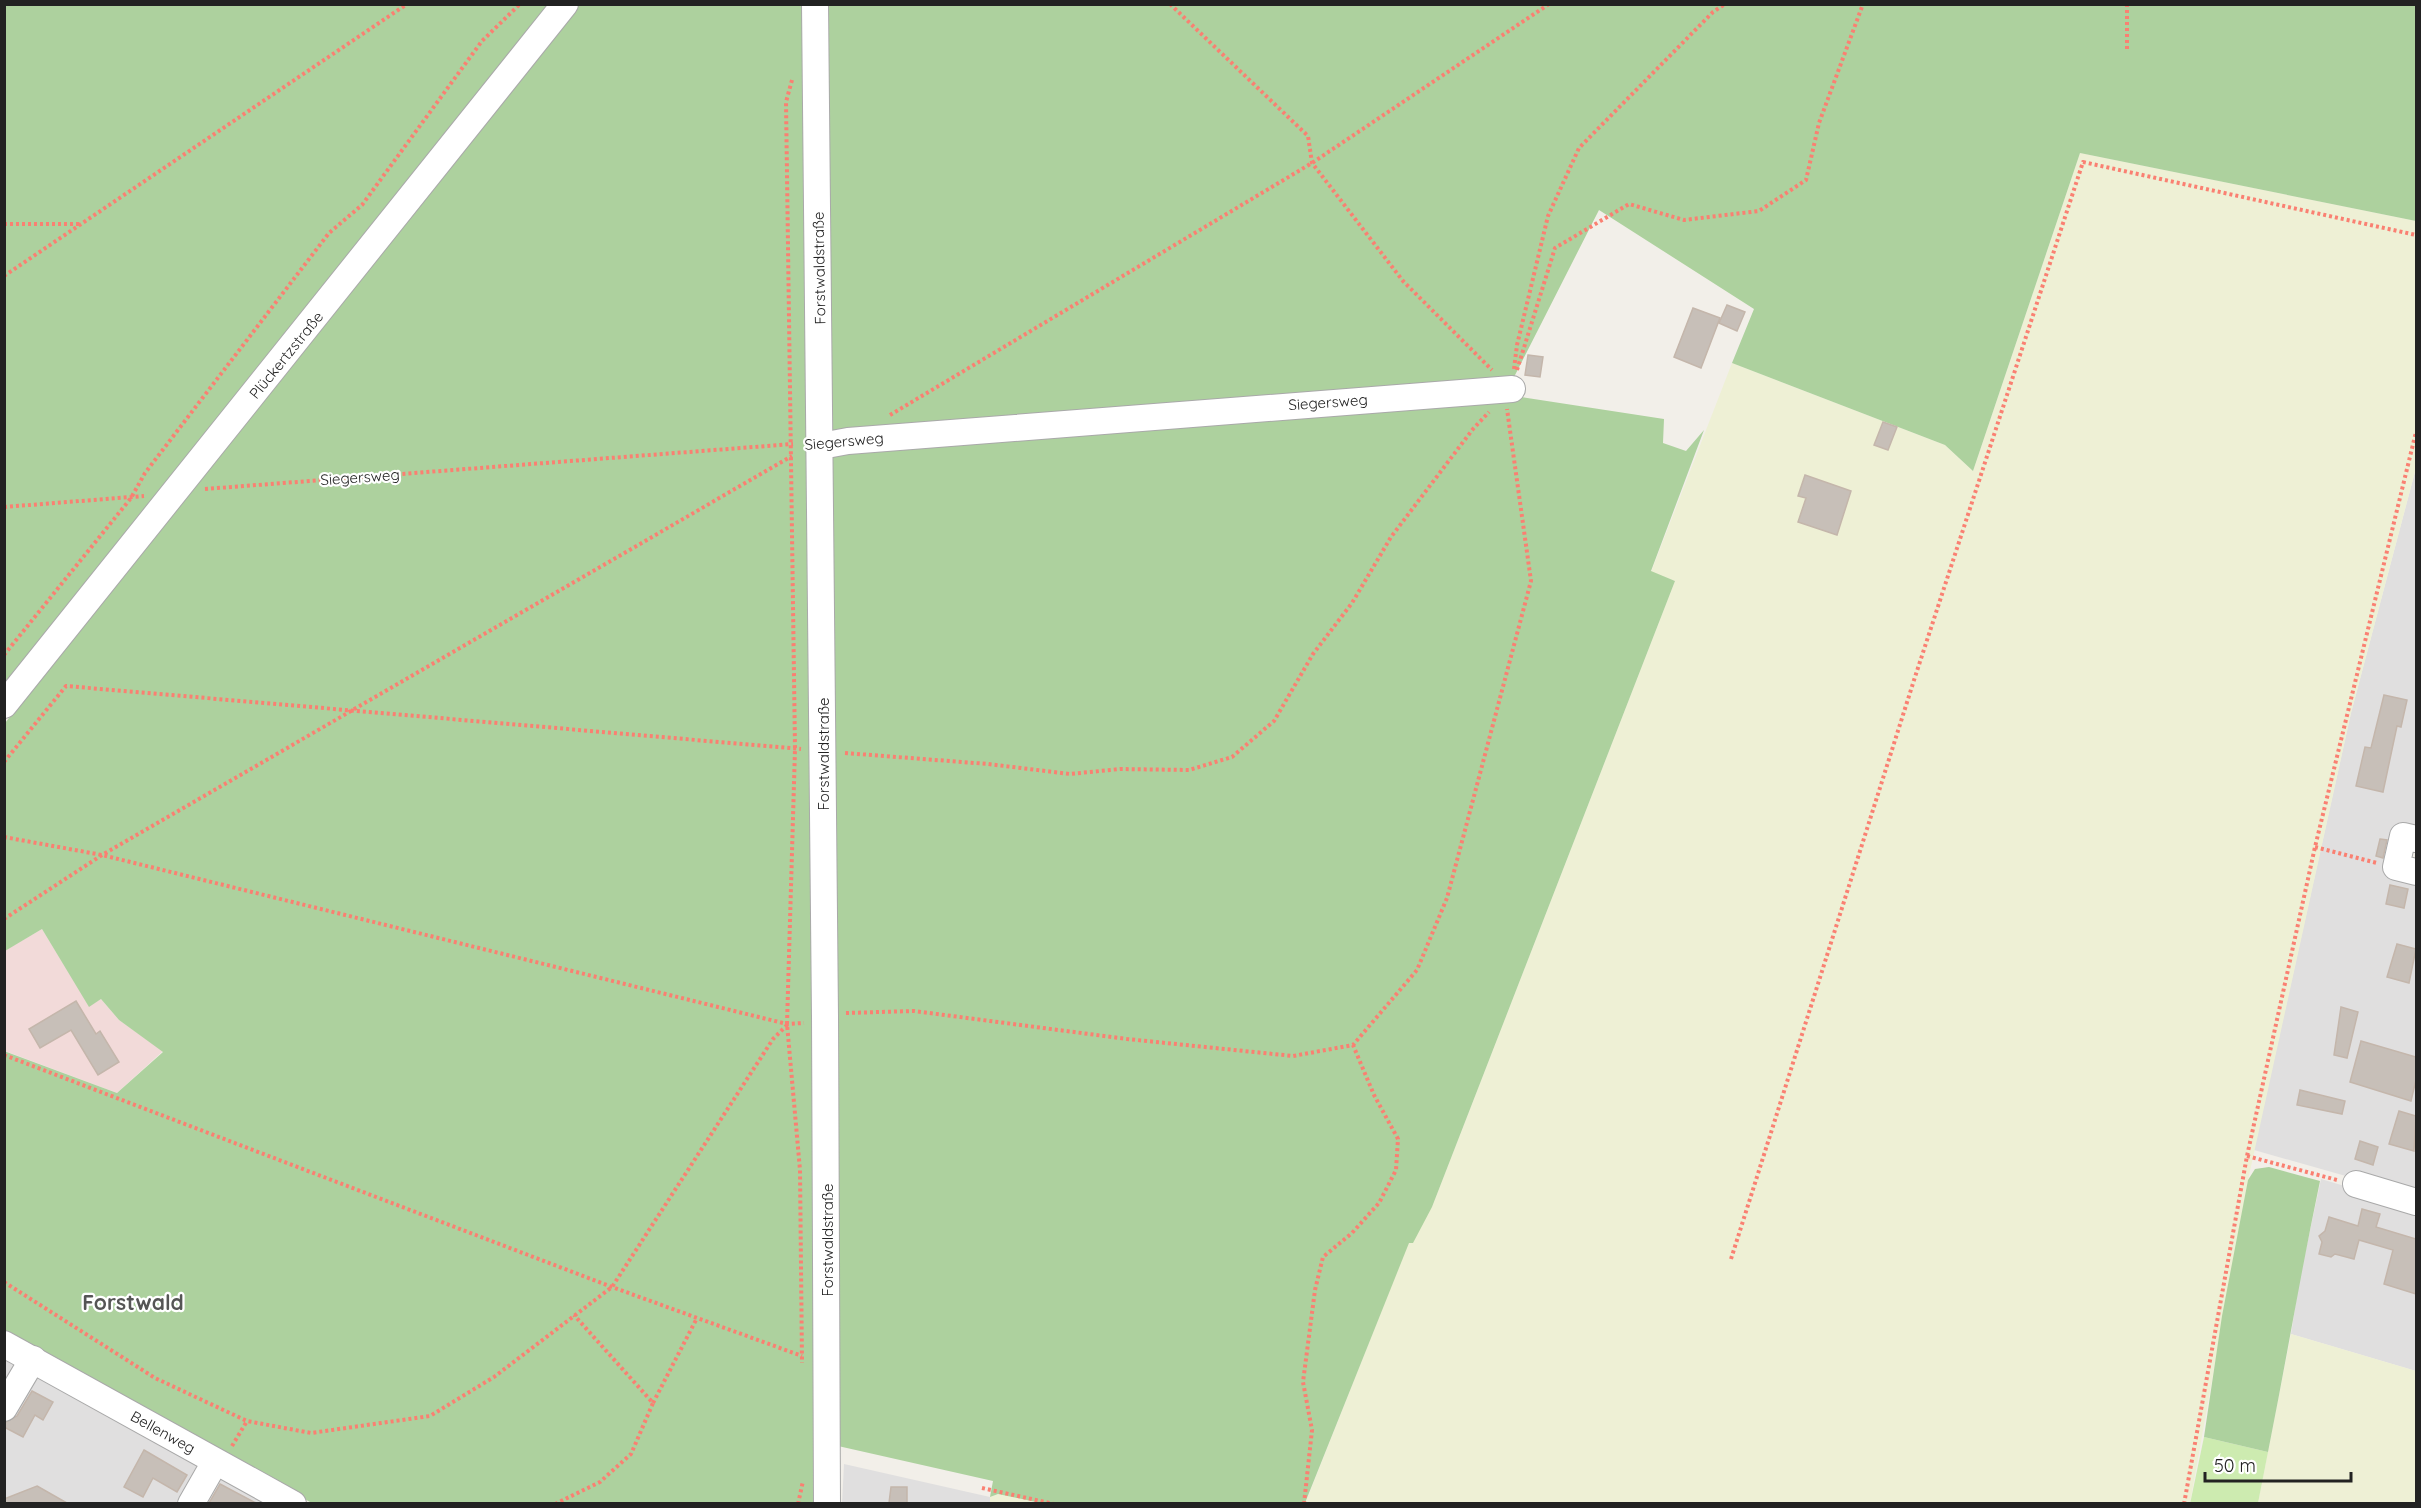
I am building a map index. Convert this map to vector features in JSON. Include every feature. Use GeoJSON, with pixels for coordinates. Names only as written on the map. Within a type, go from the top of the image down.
{"type":"FeatureCollection","features":[{"type":"Feature","properties":{"kind":"street","name":"Plückertzstraße"},"geometry":{"type":"LineString","coordinates":[[4,705],[566,4]]}},
{"type":"Feature","properties":{"kind":"street","name":"Forstwaldstraße"},"geometry":{"type":"LineString","coordinates":[[815,4],[821,446],[827,1503]]}},
{"type":"Feature","properties":{"kind":"street","name":"Siegersweg"},"geometry":{"type":"LineString","coordinates":[[821,446],[884,438],[1512,389]]}},
{"type":"Feature","properties":{"kind":"street"},"geometry":{"type":"LineString","coordinates":[[2406,870],[2403,836],[2416,839]]}},
{"type":"Feature","properties":{"kind":"street"},"geometry":{"type":"LineString","coordinates":[[2356,1184],[2416,1202]]}},
{"type":"Feature","properties":{"kind":"street","name":"Bellenweg"},"geometry":{"type":"LineString","coordinates":[[4,1344],[293,1503]]}},
{"type":"Feature","properties":{"kind":"street"},"geometry":{"type":"LineString","coordinates":[[4,1408],[33,1359]]}},
{"type":"Feature","properties":{"kind":"street"},"geometry":{"type":"LineString","coordinates":[[191,1503],[215,1462]]}},
{"type":"Feature","properties":{"kind":"path"},"geometry":{"type":"LineString","coordinates":[[4,276],[407,4]]}},
{"type":"Feature","properties":{"kind":"path"},"geometry":{"type":"LineString","coordinates":[[4,655],[130,498],[145,473],[329,233],[362,205],[482,41],[520,4]]}},
{"type":"Feature","properties":{"kind":"path"},"geometry":{"type":"LineString","coordinates":[[1170,4],[1308,136],[1312,163],[1403,281],[1512,389]]}},
{"type":"Feature","properties":{"kind":"path"},"geometry":{"type":"LineString","coordinates":[[888,416],[1312,163],[1549,4]]}},
{"type":"Feature","properties":{"kind":"path"},"geometry":{"type":"LineString","coordinates":[[1512,389],[1517,345],[1548,216],[1579,148],[1713,12],[1725,4]]}},
{"type":"Feature","properties":{"kind":"path"},"geometry":{"type":"LineString","coordinates":[[825,1016],[914,1011],[1127,1039],[1293,1056],[1353,1045],[1418,970],[1447,897],[1531,581],[1507,404],[1555,248],[1629,204],[1684,220],[1759,211],[1806,180],[1819,123],[1863,4]]}},
{"type":"Feature","properties":{"kind":"path"},"geometry":{"type":"LineString","coordinates":[[2127,4],[2127,49]]}},
{"type":"Feature","properties":{"kind":"path"},"geometry":{"type":"LineString","coordinates":[[4,1055],[612,1287],[802,1356],[800,1170],[787,1024],[795,749],[786,102],[792,80],[792,68]]}},
{"type":"Feature","properties":{"kind":"path"},"geometry":{"type":"LineString","coordinates":[[1731,1259],[1915,677],[2083,162],[2416,236]]}},
{"type":"Feature","properties":{"kind":"path"},"geometry":{"type":"LineString","coordinates":[[4,224],[80,224]]}},
{"type":"Feature","properties":{"kind":"path"},"geometry":{"type":"LineString","coordinates":[[2184,1503],[2247,1156],[2315,848],[2416,432]]}},
{"type":"Feature","properties":{"kind":"path","name":"Siegersweg"},"geometry":{"type":"LineString","coordinates":[[177,492],[792,444],[821,446]]}},
{"type":"Feature","properties":{"kind":"path"},"geometry":{"type":"LineString","coordinates":[[4,919],[102,855],[791,456]]}},
{"type":"Feature","properties":{"kind":"path"},"geometry":{"type":"LineString","coordinates":[[4,507],[130,498]]}},
{"type":"Feature","properties":{"kind":"path"},"geometry":{"type":"LineString","coordinates":[[4,837],[102,855],[787,1024]]}},
{"type":"Feature","properties":{"kind":"path"},"geometry":{"type":"LineString","coordinates":[[2315,848],[2406,870]]}},
{"type":"Feature","properties":{"kind":"path"},"geometry":{"type":"LineString","coordinates":[[4,1282],[155,1378],[247,1421],[310,1433],[430,1416],[494,1377],[612,1287],[773,1039],[787,1024]]}},
{"type":"Feature","properties":{"kind":"path"},"geometry":{"type":"LineString","coordinates":[[1304,1503],[1312,1430],[1303,1382],[1323,1257],[1353,1233],[1379,1203],[1396,1170],[1398,1139],[1374,1095],[1353,1045]]}},
{"type":"Feature","properties":{"kind":"path"},"geometry":{"type":"LineString","coordinates":[[2247,1156],[2356,1184]]}},
{"type":"Feature","properties":{"kind":"path"},"geometry":{"type":"LineString","coordinates":[[574,1315],[653,1403]]}},
{"type":"Feature","properties":{"kind":"path"},"geometry":{"type":"LineString","coordinates":[[555,1503],[600,1482],[631,1454],[653,1403],[698,1318]]}},
{"type":"Feature","properties":{"kind":"path"},"geometry":{"type":"LineString","coordinates":[[982,1488],[1054,1503]]}},
{"type":"Feature","properties":{"kind":"shaded area"},"geometry":{"type":"Polygon","coordinates":[[[2416,468],[2416,827],[2399,822],[2389,864],[2416,881],[2416,1196],[2254,1150],[2351,713],[2416,468]]]}},
{"type":"Feature","properties":{"kind":"shaded area"},"geometry":{"type":"Polygon","coordinates":[[[42,929],[89,1006],[101,999],[119,1020],[163,1051],[117,1093],[5,1051],[4,951],[42,929]]]}},
{"type":"Feature","properties":{"kind":"shaded area"},"geometry":{"type":"Polygon","coordinates":[[[2321,1179],[2416,1207],[2416,1371],[2291,1334],[2299,1282],[2321,1179]]]}},
{"type":"Feature","properties":{"kind":"shaded area"},"geometry":{"type":"Polygon","coordinates":[[[4,1358],[275,1503],[5,1503],[4,1358]]]}},
{"type":"Feature","properties":{"kind":"shaded area"},"geometry":{"type":"Polygon","coordinates":[[[844,1464],[990,1497],[990,1504],[842,1504],[844,1464]]]}},
{"type":"Feature","properties":{"kind":"green space"},"geometry":{"type":"Polygon","coordinates":[[[798,4],[807,11],[817,1503],[312,1503],[5,1337],[4,1051],[117,1093],[163,1052],[119,1020],[101,999],[89,1007],[42,929],[5,951],[5,723],[578,5],[798,4]]]}},
{"type":"Feature","properties":{"kind":"green space"},"geometry":{"type":"Polygon","coordinates":[[[5,5],[555,5],[5,694],[5,5]]]}},
{"type":"Feature","properties":{"kind":"green space"},"geometry":{"type":"Polygon","coordinates":[[[823,5],[2416,5],[2416,221],[2080,153],[1973,471],[1945,445],[1732,363],[1754,309],[1599,210],[1513,379],[829,438],[823,5]]]}},
{"type":"Feature","properties":{"kind":"green space"},"geometry":{"type":"Polygon","coordinates":[[[2080,153],[2416,221],[2416,468],[2351,713],[2248,1180],[2190,1503],[1305,1504],[1409,1242],[1432,1207],[1675,581],[1651,572],[1732,363],[1945,445],[1973,471],[2080,153]]]}},
{"type":"Feature","properties":{"kind":"green space"},"geometry":{"type":"Polygon","coordinates":[[[1521,397],[1664,419],[1663,443],[1686,451],[1704,430],[1651,571],[1675,581],[1432,1207],[1413,1243],[1409,1243],[1305,1503],[1041,1503],[998,1494],[990,1497],[993,1481],[838,1446],[829,456],[848,446],[1521,397]]]}},
{"type":"Feature","properties":{"kind":"green space"},"geometry":{"type":"Polygon","coordinates":[[[2269,1167],[2320,1181],[2268,1452],[2204,1437],[2222,1316],[2248,1180],[2255,1169],[2269,1167]]]}},
{"type":"Feature","properties":{"kind":"green space"},"geometry":{"type":"Polygon","coordinates":[[[2291,1334],[2416,1371],[2416,1503],[2258,1503],[2291,1334]]]}},
{"type":"Feature","properties":{"kind":"green space"},"geometry":{"type":"Polygon","coordinates":[[[2204,1437],[2268,1452],[2258,1503],[2190,1504],[2204,1437]]]}},
{"type":"Feature","properties":{"kind":"green space"},"geometry":{"type":"Polygon","coordinates":[[[998,1494],[1041,1503],[990,1504],[990,1497],[998,1494]]]}},
{"type":"Feature","properties":{"kind":"building"},"geometry":{"type":"Polygon","coordinates":[[[1727,305],[1745,312],[1737,331],[1719,323],[1727,305]]]}},
{"type":"Feature","properties":{"kind":"building"},"geometry":{"type":"Polygon","coordinates":[[[1693,308],[1720,318],[1701,368],[1674,357],[1693,308]]]}},
{"type":"Feature","properties":{"kind":"building"},"geometry":{"type":"Polygon","coordinates":[[[1528,355],[1543,357],[1540,377],[1525,375],[1528,355]]]}},
{"type":"Feature","properties":{"kind":"building"},"geometry":{"type":"Polygon","coordinates":[[[1883,422],[1897,427],[1888,450],[1874,445],[1883,422]]]}},
{"type":"Feature","properties":{"kind":"building"},"geometry":{"type":"Polygon","coordinates":[[[1805,475],[1851,491],[1837,535],[1798,522],[1806,498],[1798,496],[1805,475]]]}},
{"type":"Feature","properties":{"kind":"building"},"geometry":{"type":"Polygon","coordinates":[[[2384,695],[2407,700],[2401,727],[2397,726],[2383,792],[2356,786],[2365,747],[2371,748],[2384,695]]]}},
{"type":"Feature","properties":{"kind":"building"},"geometry":{"type":"Polygon","coordinates":[[[2380,839],[2387,840],[2383,858],[2376,856],[2380,839]]]}},
{"type":"Feature","properties":{"kind":"building"},"geometry":{"type":"Polygon","coordinates":[[[2390,885],[2408,889],[2404,908],[2386,904],[2390,885]]]}},
{"type":"Feature","properties":{"kind":"building"},"geometry":{"type":"Polygon","coordinates":[[[2397,944],[2416,949],[2409,983],[2387,977],[2397,944]]]}},
{"type":"Feature","properties":{"kind":"building"},"geometry":{"type":"Polygon","coordinates":[[[76,1001],[96,1034],[100,1031],[119,1062],[98,1075],[71,1030],[40,1048],[29,1029],[76,1001]]]}},
{"type":"Feature","properties":{"kind":"building"},"geometry":{"type":"Polygon","coordinates":[[[2341,1007],[2358,1012],[2347,1058],[2334,1055],[2341,1007]]]}},
{"type":"Feature","properties":{"kind":"building"},"geometry":{"type":"Polygon","coordinates":[[[2361,1041],[2416,1057],[2416,1080],[2411,1101],[2350,1082],[2361,1041]]]}},
{"type":"Feature","properties":{"kind":"building"},"geometry":{"type":"Polygon","coordinates":[[[2300,1090],[2345,1101],[2342,1114],[2297,1105],[2300,1090]]]}},
{"type":"Feature","properties":{"kind":"building"},"geometry":{"type":"Polygon","coordinates":[[[2399,1111],[2416,1116],[2414,1151],[2389,1144],[2399,1111]]]}},
{"type":"Feature","properties":{"kind":"building"},"geometry":{"type":"Polygon","coordinates":[[[2360,1141],[2378,1147],[2373,1165],[2355,1159],[2360,1141]]]}},
{"type":"Feature","properties":{"kind":"building"},"geometry":{"type":"Polygon","coordinates":[[[2362,1209],[2380,1214],[2376,1227],[2416,1239],[2416,1294],[2384,1284],[2393,1250],[2359,1240],[2354,1259],[2335,1254],[2331,1257],[2319,1254],[2322,1242],[2319,1236],[2325,1231],[2329,1217],[2358,1226],[2362,1209]]]}},
{"type":"Feature","properties":{"kind":"building"},"geometry":{"type":"Polygon","coordinates":[[[32,1391],[53,1402],[43,1420],[35,1415],[23,1437],[4,1427],[4,1423],[17,1416],[32,1391]]]}},
{"type":"Feature","properties":{"kind":"building"},"geometry":{"type":"Polygon","coordinates":[[[144,1450],[187,1475],[177,1492],[153,1478],[143,1497],[124,1487],[144,1450]]]}},
{"type":"Feature","properties":{"kind":"building"},"geometry":{"type":"Polygon","coordinates":[[[220,1484],[256,1503],[209,1503],[220,1484]]]}},
{"type":"Feature","properties":{"kind":"building"},"geometry":{"type":"Polygon","coordinates":[[[37,1486],[67,1503],[4,1503],[4,1499],[37,1486]]]}},
{"type":"Feature","properties":{"kind":"building"},"geometry":{"type":"Polygon","coordinates":[[[891,1487],[907,1487],[907,1503],[889,1503],[891,1487]]]}},
{"type":"Feature","properties":{"kind":"district","name":"Forstwald"},"geometry":{"type":"Point","coordinates":[133,1302]}}]}
